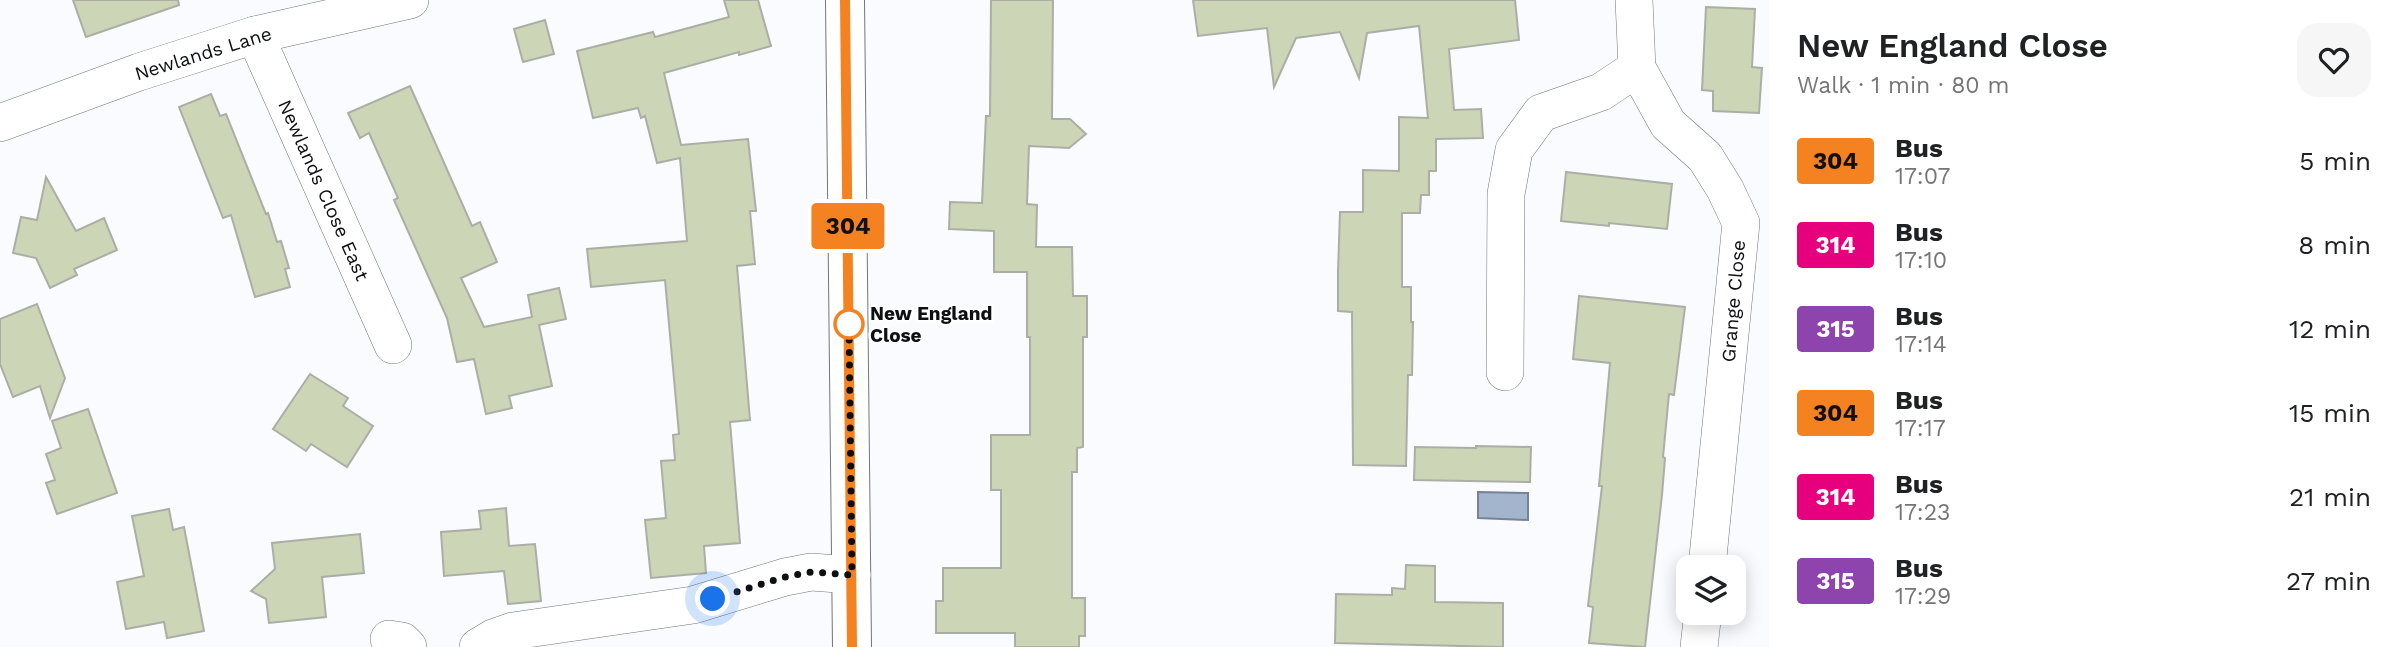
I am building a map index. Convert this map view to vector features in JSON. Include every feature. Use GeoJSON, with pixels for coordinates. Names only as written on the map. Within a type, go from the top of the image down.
{"type":"FeatureCollection","features":[{"type":"Feature","properties":{"kind":"main road"},"geometry":{"type":"LineString","coordinates":[[845,0],[852,647]]}},
{"type":"Feature","properties":{"kind":"street","name":"Newlands Lane"},"geometry":{"type":"LineString","coordinates":[[0,123],[139,72],[254,34],[410,0]]}},
{"type":"Feature","properties":{"kind":"street","name":"Grange Close"},"geometry":{"type":"LineString","coordinates":[[1634,0],[1637,68],[1668,124],[1705,157],[1726,188],[1741,222],[1708,555]]}},
{"type":"Feature","properties":{"kind":"street","name":"Newlands Close East"},"geometry":{"type":"LineString","coordinates":[[254,34],[393,345]]}},
{"type":"Feature","properties":{"kind":"street"},"geometry":{"type":"LineString","coordinates":[[1505,372],[1506,194],[1514,150],[1541,113],[1601,92],[1637,68]]}},
{"type":"Feature","properties":{"kind":"street"},"geometry":{"type":"LineString","coordinates":[[478,647],[513,631],[693,605],[785,577],[811,572],[852,575]]}},
{"type":"Feature","properties":{"kind":"street"},"geometry":{"type":"LineString","coordinates":[[1699,647],[1702,625]]}},
{"type":"Feature","properties":{"kind":"water"},"geometry":{"type":"Polygon","coordinates":[[[1478,492],[1528,493],[1528,520],[1478,518],[1478,492]]]}},
{"type":"Feature","properties":{"kind":"building"},"geometry":{"type":"Polygon","coordinates":[[[73,0],[178,0],[179,5],[86,37],[73,0]]]}},
{"type":"Feature","properties":{"kind":"building"},"geometry":{"type":"Polygon","coordinates":[[[724,0],[758,0],[771,46],[664,73],[681,145],[748,139],[756,211],[750,211],[755,264],[737,266],[750,420],[730,422],[740,543],[704,546],[706,573],[651,578],[645,520],[666,518],[661,461],[675,460],[673,435],[679,434],[665,280],[591,287],[587,249],[687,241],[680,158],[657,163],[645,116],[641,118],[638,108],[593,118],[577,51],[653,32],[655,37],[729,17],[724,0]]]}},
{"type":"Feature","properties":{"kind":"building"},"geometry":{"type":"Polygon","coordinates":[[[991,0],[1053,0],[1052,119],[1070,119],[1086,134],[1069,148],[1029,146],[1027,204],[1037,205],[1036,247],[1072,247],[1073,296],[1087,296],[1087,337],[1083,337],[1083,447],[1077,448],[1077,472],[1072,472],[1072,598],[1085,598],[1085,636],[1079,636],[1079,647],[1015,647],[1015,633],[936,633],[936,601],[943,601],[943,568],[1001,568],[1001,490],[991,490],[991,435],[1030,435],[1027,272],[994,272],[994,231],[949,229],[950,202],[982,203],[986,116],[990,116],[991,0]]]}},
{"type":"Feature","properties":{"kind":"building"},"geometry":{"type":"Polygon","coordinates":[[[1193,0],[1515,0],[1519,40],[1449,49],[1454,110],[1481,109],[1483,138],[1436,139],[1436,171],[1429,171],[1429,195],[1421,195],[1420,213],[1402,213],[1402,287],[1411,287],[1413,322],[1412,375],[1408,375],[1406,466],[1353,465],[1352,312],[1338,311],[1338,271],[1340,212],[1363,212],[1363,170],[1399,171],[1399,117],[1428,118],[1419,26],[1367,33],[1359,78],[1340,32],[1296,38],[1274,87],[1267,28],[1198,36],[1193,0]]]}},
{"type":"Feature","properties":{"kind":"building"},"geometry":{"type":"Polygon","coordinates":[[[1706,7],[1755,9],[1752,67],[1762,68],[1759,113],[1713,111],[1713,91],[1702,90],[1706,7]]]}},
{"type":"Feature","properties":{"kind":"building"},"geometry":{"type":"Polygon","coordinates":[[[545,20],[554,54],[523,62],[514,29],[545,20]]]}},
{"type":"Feature","properties":{"kind":"building"},"geometry":{"type":"Polygon","coordinates":[[[410,86],[472,226],[480,222],[497,262],[461,278],[484,327],[532,317],[528,295],[559,288],[566,319],[539,325],[552,386],[509,396],[512,408],[486,414],[474,359],[457,362],[447,318],[394,200],[398,198],[369,133],[360,138],[348,113],[410,86]]]}},
{"type":"Feature","properties":{"kind":"building"},"geometry":{"type":"Polygon","coordinates":[[[211,94],[220,116],[226,114],[266,214],[268,213],[277,242],[281,241],[289,268],[285,269],[290,287],[255,297],[231,215],[223,218],[179,107],[211,94]]]}},
{"type":"Feature","properties":{"kind":"building"},"geometry":{"type":"Polygon","coordinates":[[[1566,172],[1672,184],[1667,229],[1561,221],[1566,172]]]}},
{"type":"Feature","properties":{"kind":"building"},"geometry":{"type":"Polygon","coordinates":[[[46,177],[76,231],[104,218],[117,250],[74,269],[77,275],[50,288],[36,258],[13,253],[21,217],[37,220],[46,177]]]}},
{"type":"Feature","properties":{"kind":"building"},"geometry":{"type":"Polygon","coordinates":[[[1579,296],[1685,307],[1674,395],[1669,394],[1662,495],[1645,647],[1589,643],[1593,607],[1588,606],[1602,486],[1599,486],[1610,363],[1573,359],[1579,296]]]}},
{"type":"Feature","properties":{"kind":"building"},"geometry":{"type":"Polygon","coordinates":[[[37,304],[65,378],[50,418],[40,386],[13,397],[0,364],[0,319],[37,304]]]}},
{"type":"Feature","properties":{"kind":"building"},"geometry":{"type":"Polygon","coordinates":[[[310,374],[348,398],[343,406],[373,426],[347,467],[311,444],[306,451],[273,429],[310,374]]]}},
{"type":"Feature","properties":{"kind":"building"},"geometry":{"type":"Polygon","coordinates":[[[88,409],[117,493],[57,514],[46,483],[55,480],[46,454],[61,448],[52,421],[88,409]]]}},
{"type":"Feature","properties":{"kind":"building"},"geometry":{"type":"Polygon","coordinates":[[[1415,447],[1531,447],[1530,482],[1414,480],[1415,447]]]}},
{"type":"Feature","properties":{"kind":"building"},"geometry":{"type":"Polygon","coordinates":[[[506,508],[509,546],[535,544],[541,601],[508,604],[504,571],[444,576],[441,532],[481,529],[479,511],[506,508]]]}},
{"type":"Feature","properties":{"kind":"building"},"geometry":{"type":"Polygon","coordinates":[[[169,509],[173,530],[184,527],[204,631],[167,638],[164,622],[126,629],[117,582],[144,576],[132,516],[169,509]]]}},
{"type":"Feature","properties":{"kind":"building"},"geometry":{"type":"Polygon","coordinates":[[[360,534],[364,573],[322,577],[326,617],[269,623],[266,599],[251,591],[275,569],[272,543],[360,534]]]}},
{"type":"Feature","properties":{"kind":"building"},"geometry":{"type":"Polygon","coordinates":[[[1406,565],[1435,566],[1435,602],[1503,603],[1503,647],[1335,643],[1336,594],[1392,595],[1392,588],[1405,589],[1406,565]]]}},
{"type":"Feature","properties":{"kind":"bus line","name":"304"},"geometry":{"type":"LineString","coordinates":[[845,0],[852,647]]}},
{"type":"Feature","properties":{"kind":"place","name":"New England Close"},"geometry":{"type":"Point","coordinates":[849,324]}},
{"type":"Feature","properties":{"kind":"route"},"geometry":{"type":"LineString","coordinates":[[713,599],[811,572],[852,575],[849,324]]}}]}
